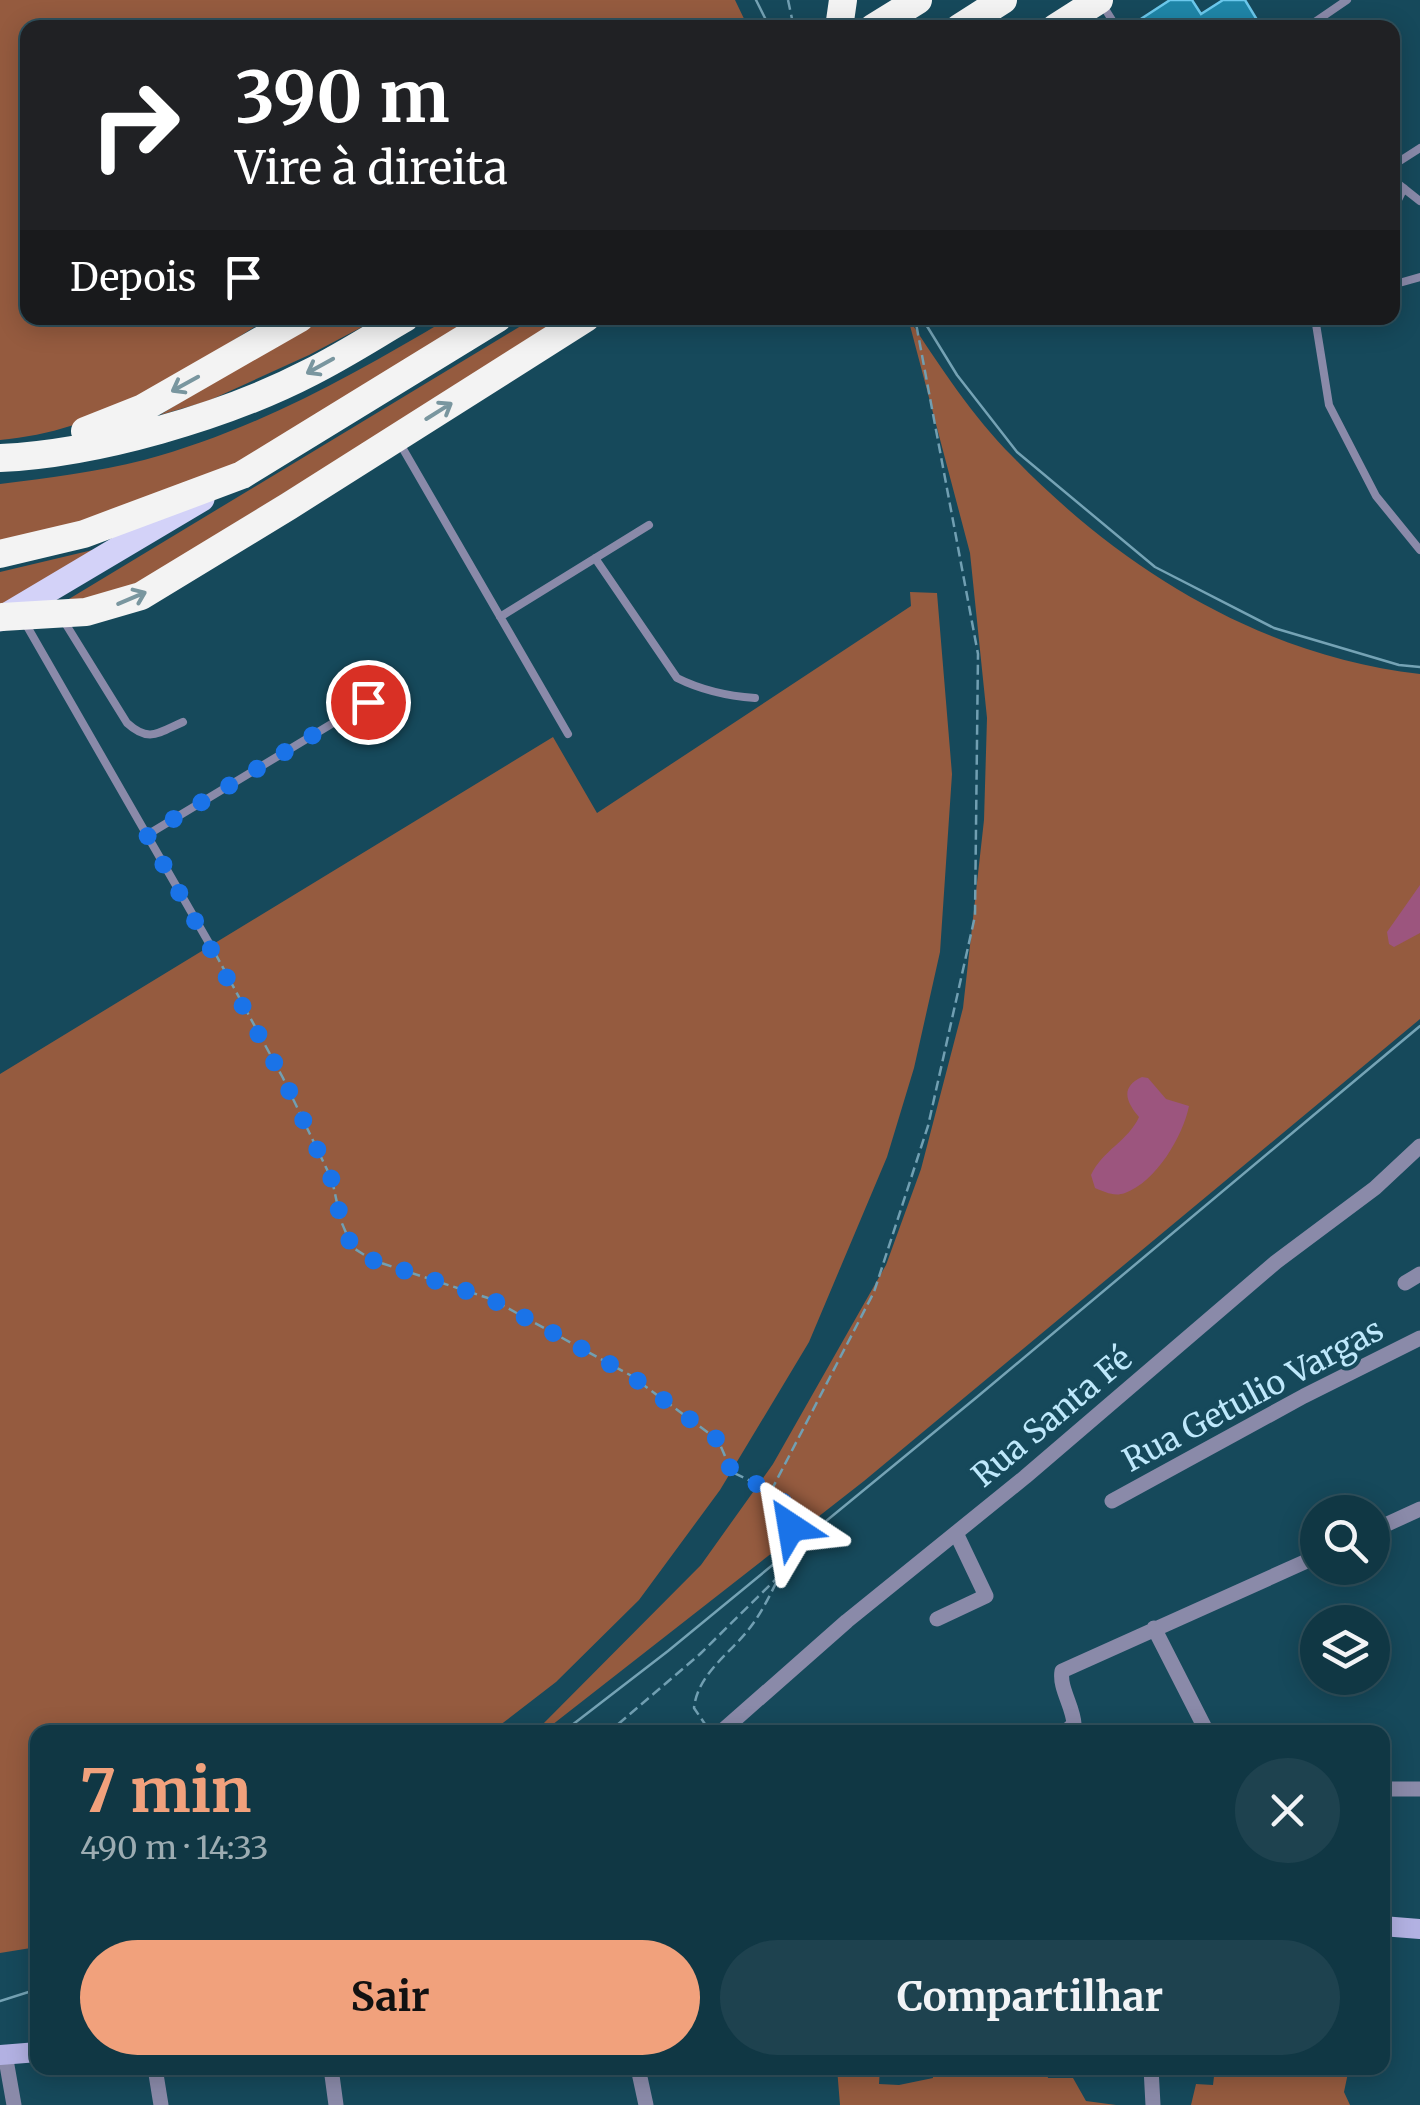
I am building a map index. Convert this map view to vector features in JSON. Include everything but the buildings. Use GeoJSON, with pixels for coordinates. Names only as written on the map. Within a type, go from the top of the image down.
{"type":"FeatureCollection","features":[{"type":"Feature","properties":{"kind":"highway"},"geometry":{"type":"LineString","coordinates":[[887,20],[918,0]]}},
{"type":"Feature","properties":{"kind":"highway"},"geometry":{"type":"LineString","coordinates":[[972,20],[1003,0]]}},
{"type":"Feature","properties":{"kind":"highway"},"geometry":{"type":"LineString","coordinates":[[1067,20],[1100,0]]}},
{"type":"Feature","properties":{"kind":"highway"},"geometry":{"type":"LineString","coordinates":[[5,458],[143,408],[288,325]]}},
{"type":"Feature","properties":{"kind":"highway"},"geometry":{"type":"LineString","coordinates":[[5,458],[150,433],[194,420],[310,372],[392,325]]}},
{"type":"Feature","properties":{"kind":"highway"},"geometry":{"type":"LineString","coordinates":[[0,554],[84,534],[242,475],[487,325]]}},
{"type":"Feature","properties":{"kind":"highway"},"geometry":{"type":"LineString","coordinates":[[8,618],[86,612],[141,596],[575,325]]}},
{"type":"Feature","properties":{"kind":"main road"},"geometry":{"type":"LineString","coordinates":[[8,618],[242,475]]}},
{"type":"Feature","properties":{"kind":"street","name":"Rua Santa Fé"},"geometry":{"type":"LineString","coordinates":[[729,1725],[847,1621],[1276,1262],[1375,1188],[1420,1146]]}},
{"type":"Feature","properties":{"kind":"street"},"geometry":{"type":"LineString","coordinates":[[1406,1283],[1420,1274]]}},
{"type":"Feature","properties":{"kind":"street","name":"Rua Getulio Vargas"},"geometry":{"type":"LineString","coordinates":[[1112,1502],[1304,1396],[1420,1338]]}},
{"type":"Feature","properties":{"kind":"street"},"geometry":{"type":"LineString","coordinates":[[1390,1523],[1420,1509]]}},
{"type":"Feature","properties":{"kind":"street"},"geometry":{"type":"LineString","coordinates":[[938,1619],[986,1596],[956,1533]]}},
{"type":"Feature","properties":{"kind":"street"},"geometry":{"type":"LineString","coordinates":[[1069,1725],[1073,1709],[1061,1679],[1062,1671],[1300,1564]]}},
{"type":"Feature","properties":{"kind":"street"},"geometry":{"type":"LineString","coordinates":[[1154,1628],[1203,1725]]}},
{"type":"Feature","properties":{"kind":"street"},"geometry":{"type":"LineString","coordinates":[[1390,1789],[1420,1789]]}},
{"type":"Feature","properties":{"kind":"street"},"geometry":{"type":"LineString","coordinates":[[1390,1927],[1420,1929]]}},
{"type":"Feature","properties":{"kind":"street"},"geometry":{"type":"LineString","coordinates":[[14,2105],[3,2055],[30,2053]]}},
{"type":"Feature","properties":{"kind":"street"},"geometry":{"type":"LineString","coordinates":[[156,2075],[161,2105]]}},
{"type":"Feature","properties":{"kind":"street"},"geometry":{"type":"LineString","coordinates":[[333,2075],[336,2105]]}},
{"type":"Feature","properties":{"kind":"street"},"geometry":{"type":"LineString","coordinates":[[640,2075],[646,2105]]}},
{"type":"Feature","properties":{"kind":"street"},"geometry":{"type":"LineString","coordinates":[[1151,2075],[1153,2105]]}},
{"type":"Feature","properties":{"kind":"lane"},"geometry":{"type":"LineString","coordinates":[[1318,20],[1347,0]]}},
{"type":"Feature","properties":{"kind":"lane"},"geometry":{"type":"LineString","coordinates":[[1400,185],[1420,201]]}},
{"type":"Feature","properties":{"kind":"lane"},"geometry":{"type":"LineString","coordinates":[[1400,196],[1404,188]]}},
{"type":"Feature","properties":{"kind":"lane"},"geometry":{"type":"LineString","coordinates":[[1316,325],[1329,405],[1376,496],[1420,550]]}},
{"type":"Feature","properties":{"kind":"lane"},"geometry":{"type":"LineString","coordinates":[[396,438],[568,734]]}},
{"type":"Feature","properties":{"kind":"lane"},"geometry":{"type":"LineString","coordinates":[[500,617],[649,525]]}},
{"type":"Feature","properties":{"kind":"lane"},"geometry":{"type":"LineString","coordinates":[[595,558],[677,678],[726,696],[755,698]]}},
{"type":"Feature","properties":{"kind":"lane"},"geometry":{"type":"LineString","coordinates":[[60,615],[126,723],[138,733],[150,736],[184,722]]}},
{"type":"Feature","properties":{"kind":"lane"},"geometry":{"type":"LineString","coordinates":[[8,618],[147,835],[210,943]]}},
{"type":"Feature","properties":{"kind":"lane"},"geometry":{"type":"LineString","coordinates":[[147,835],[368,702]]}},
{"type":"Feature","properties":{"kind":"path"},"geometry":{"type":"LineString","coordinates":[[771,1491],[874,1292],[928,1126],[975,916],[978,654],[916,325]]}},
{"type":"Feature","properties":{"kind":"path"},"geometry":{"type":"LineString","coordinates":[[210,943],[283,1078],[332,1180],[352,1247],[372,1260],[491,1299],[630,1375],[718,1440],[732,1472],[771,1491],[788,1506],[792,1549],[785,1565],[750,1628],[704,1678],[695,1697],[694,1708],[705,1725]]}},
{"type":"Feature","properties":{"kind":"path"},"geometry":{"type":"LineString","coordinates":[[617,1725],[700,1654],[775,1580],[785,1565]]}},
{"type":"Feature","properties":{"kind":"shaded area"},"geometry":{"type":"Polygon","coordinates":[[[0,0],[735,0],[745,20],[20,20],[20,325],[258,325],[109,412],[75,425],[0,440],[0,0]]]}},
{"type":"Feature","properties":{"kind":"shaded area"},"geometry":{"type":"Polygon","coordinates":[[[303,325],[366,325],[208,401],[160,415],[303,325]]]}},
{"type":"Feature","properties":{"kind":"shaded area"},"geometry":{"type":"Polygon","coordinates":[[[437,325],[463,325],[211,478],[146,505],[0,545],[0,484],[126,464],[184,448],[263,418],[437,325]]]}},
{"type":"Feature","properties":{"kind":"shaded area"},"geometry":{"type":"Polygon","coordinates":[[[522,325],[556,325],[132,587],[59,605],[522,325]]]}},
{"type":"Feature","properties":{"kind":"shaded area"},"geometry":{"type":"Polygon","coordinates":[[[910,325],[970,408],[1013,457],[1100,536],[1148,571],[1251,627],[1305,648],[1362,664],[1420,674],[1420,1019],[864,1481],[552,1725],[542,1725],[701,1565],[773,1464],[886,1265],[921,1169],[963,1008],[984,820],[987,718],[970,553],[910,325]]]}},
{"type":"Feature","properties":{"kind":"shaded area"},"geometry":{"type":"Polygon","coordinates":[[[101,548],[0,613],[0,572],[101,548]]]}},
{"type":"Feature","properties":{"kind":"shaded area"},"geometry":{"type":"Polygon","coordinates":[[[910,592],[937,593],[952,774],[940,952],[914,1068],[887,1157],[809,1342],[720,1490],[639,1600],[556,1682],[500,1725],[30,1725],[30,1948],[0,1953],[0,1074],[553,737],[597,813],[911,606],[910,592]]]}},
{"type":"Feature","properties":{"kind":"shaded area"},"geometry":{"type":"Polygon","coordinates":[[[1420,885],[1420,933],[1394,947],[1389,944],[1387,932],[1420,885]]]}},
{"type":"Feature","properties":{"kind":"shaded area"},"geometry":{"type":"Polygon","coordinates":[[[1142,1077],[1148,1078],[1166,1099],[1189,1106],[1186,1118],[1166,1157],[1147,1179],[1125,1193],[1110,1194],[1095,1188],[1091,1175],[1139,1117],[1127,1095],[1130,1085],[1142,1077]]]}},
{"type":"Feature","properties":{"kind":"shaded area"},"geometry":{"type":"Polygon","coordinates":[[[838,2075],[880,2075],[879,2084],[899,2085],[933,2075],[1047,2075],[1073,2078],[1086,2101],[1116,2105],[840,2105],[838,2075]]]}},
{"type":"Feature","properties":{"kind":"shaded area"},"geometry":{"type":"Polygon","coordinates":[[[1214,2075],[1348,2075],[1344,2092],[1350,2105],[1191,2105],[1196,2084],[1213,2085],[1214,2075]]]}},
{"type":"Feature","properties":{"kind":"tram line"},"geometry":{"type":"LineString","coordinates":[[756,0],[766,20]]}},
{"type":"Feature","properties":{"kind":"tram line"},"geometry":{"type":"LineString","coordinates":[[926,325],[957,375],[1017,452],[1155,567],[1274,628],[1399,665],[1420,667]]}},
{"type":"Feature","properties":{"kind":"tram line"},"geometry":{"type":"LineString","coordinates":[[572,1725],[977,1397],[1420,1026]]}},
{"type":"Feature","properties":{"kind":"tram line"},"geometry":{"type":"LineString","coordinates":[[0,2001],[30,1992]]}},
{"type":"Feature","properties":{"kind":"route"},"geometry":{"type":"LineString","coordinates":[[368,702],[147,835],[283,1078],[332,1180],[352,1247],[372,1260],[491,1299],[630,1375],[718,1440],[732,1472],[771,1491],[788,1506],[791,1527]]}}]}
